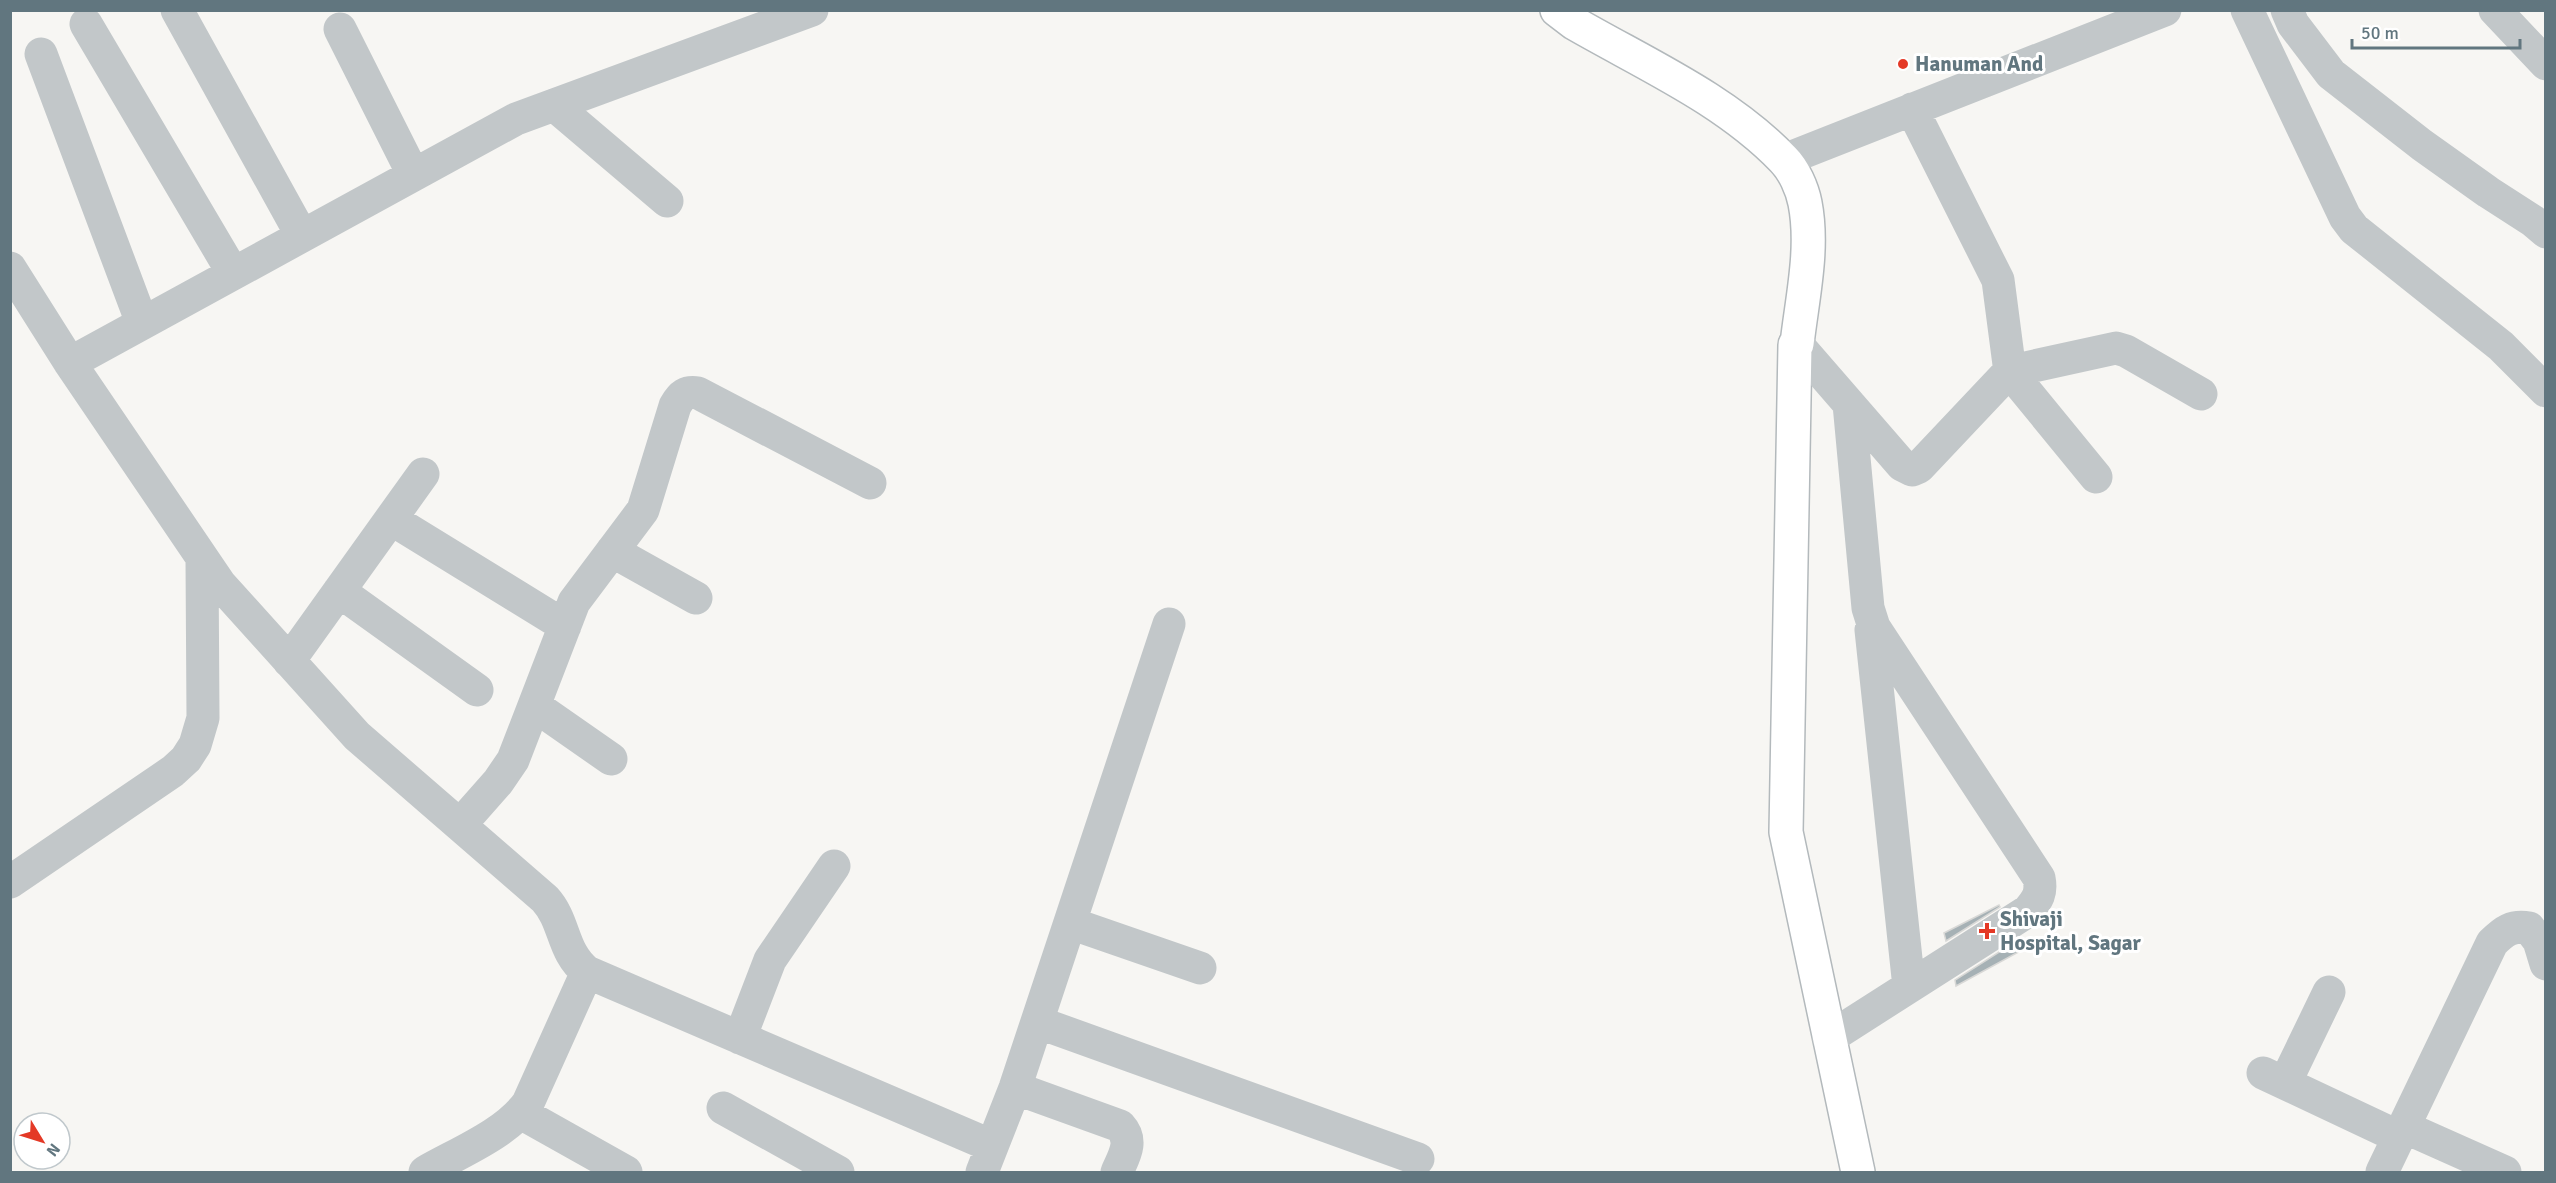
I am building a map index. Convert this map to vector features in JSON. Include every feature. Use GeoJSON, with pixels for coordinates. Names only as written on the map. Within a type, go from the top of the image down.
{"type":"FeatureCollection","features":[{"type":"Feature","properties":{"kind":"main road"},"geometry":{"type":"LineString","coordinates":[[1557,10],[1727,111],[1784,160],[1798,183],[1805,203],[1809,237],[1794,357],[1786,832],[1858,1173]]}},
{"type":"Feature","properties":{"kind":"street"},"geometry":{"type":"LineString","coordinates":[[177,10],[302,236]]}},
{"type":"Feature","properties":{"kind":"street"},"geometry":{"type":"LineString","coordinates":[[70,363],[498,128],[554,105],[812,10]]}},
{"type":"Feature","properties":{"kind":"street"},"geometry":{"type":"LineString","coordinates":[[1784,160],[2165,10]]}},
{"type":"Feature","properties":{"kind":"street"},"geometry":{"type":"LineString","coordinates":[[2247,10],[2345,217],[2354,229],[2501,346],[2546,391]]}},
{"type":"Feature","properties":{"kind":"street"},"geometry":{"type":"LineString","coordinates":[[2287,10],[2293,24],[2331,74],[2422,145],[2488,192],[2533,220],[2546,232]]}},
{"type":"Feature","properties":{"kind":"street"},"geometry":{"type":"LineString","coordinates":[[2495,10],[2546,64]]}},
{"type":"Feature","properties":{"kind":"street"},"geometry":{"type":"LineString","coordinates":[[87,24],[233,273]]}},
{"type":"Feature","properties":{"kind":"street"},"geometry":{"type":"LineString","coordinates":[[340,29],[413,174]]}},
{"type":"Feature","properties":{"kind":"street"},"geometry":{"type":"LineString","coordinates":[[41,54],[142,323]]}},
{"type":"Feature","properties":{"kind":"street"},"geometry":{"type":"LineString","coordinates":[[554,105],[667,201]]}},
{"type":"Feature","properties":{"kind":"street"},"geometry":{"type":"LineString","coordinates":[[1912,109],[1998,280],[2010,372],[2096,477]]}},
{"type":"Feature","properties":{"kind":"street"},"geometry":{"type":"LineString","coordinates":[[10,268],[70,363],[220,584],[357,736],[552,907],[568,950],[576,963],[588,972],[740,1038],[987,1159],[1015,1088],[1169,624]]}},
{"type":"Feature","properties":{"kind":"street"},"geometry":{"type":"LineString","coordinates":[[1797,344],[1902,465],[1912,470],[1919,467],[2010,372],[2116,348],[2126,351],[2201,394]]}},
{"type":"Feature","properties":{"kind":"street"},"geometry":{"type":"LineString","coordinates":[[460,825],[507,771],[581,590],[643,510],[675,406],[680,397],[689,392],[698,393],[870,483]]}},
{"type":"Feature","properties":{"kind":"street"},"geometry":{"type":"LineString","coordinates":[[1849,404],[1909,987]]}},
{"type":"Feature","properties":{"kind":"street"},"geometry":{"type":"LineString","coordinates":[[289,662],[423,474]]}},
{"type":"Feature","properties":{"kind":"street"},"geometry":{"type":"LineString","coordinates":[[391,519],[565,626]]}},
{"type":"Feature","properties":{"kind":"street"},"geometry":{"type":"LineString","coordinates":[[612,551],[696,598]]}},
{"type":"Feature","properties":{"kind":"street"},"geometry":{"type":"LineString","coordinates":[[10,882],[173,771],[186,759],[195,745],[203,718],[202,560]]}},
{"type":"Feature","properties":{"kind":"street"},"geometry":{"type":"LineString","coordinates":[[339,591],[477,690]]}},
{"type":"Feature","properties":{"kind":"street"},"geometry":{"type":"LineString","coordinates":[[1830,1038],[2028,911],[2037,901],[2041,891],[2038,878],[1885,647],[1869,614]]}},
{"type":"Feature","properties":{"kind":"street"},"geometry":{"type":"LineString","coordinates":[[535,706],[611,759]]}},
{"type":"Feature","properties":{"kind":"street"},"geometry":{"type":"LineString","coordinates":[[740,1038],[770,960],[834,866]]}},
{"type":"Feature","properties":{"kind":"street"},"geometry":{"type":"LineString","coordinates":[[1070,923],[1200,969]]}},
{"type":"Feature","properties":{"kind":"street"},"geometry":{"type":"LineString","coordinates":[[2382,1173],[2492,943],[2510,928],[2516,926],[2529,928],[2539,941],[2546,964]]}},
{"type":"Feature","properties":{"kind":"street"},"geometry":{"type":"LineString","coordinates":[[425,1173],[502,1128],[521,1113],[528,1103],[588,972]]}},
{"type":"Feature","properties":{"kind":"street"},"geometry":{"type":"LineString","coordinates":[[2329,992],[2274,1078],[2505,1173]]}},
{"type":"Feature","properties":{"kind":"street"},"geometry":{"type":"LineString","coordinates":[[1037,1023],[1418,1159]]}},
{"type":"Feature","properties":{"kind":"street"},"geometry":{"type":"LineString","coordinates":[[1015,1088],[1120,1126],[1126,1132],[1128,1139],[1123,1171]]}},
{"type":"Feature","properties":{"kind":"street"},"geometry":{"type":"LineString","coordinates":[[723,1108],[838,1173]]}},
{"type":"Feature","properties":{"kind":"street"},"geometry":{"type":"LineString","coordinates":[[521,1113],[626,1173]]}},
{"type":"Feature","properties":{"kind":"building"},"geometry":{"type":"Polygon","coordinates":[[[1999,905],[2000,907],[1946,941],[1944,933],[1999,905]]]}},
{"type":"Feature","properties":{"kind":"building"},"geometry":{"type":"Polygon","coordinates":[[[2018,940],[2024,949],[1956,986],[1955,980],[2018,940]]]}},
{"type":"Feature","properties":{"kind":"place","name":"Hanuman And"},"geometry":{"type":"Point","coordinates":[1903,64]}},
{"type":"Feature","properties":{"kind":"place","name":"Shivaji Hospital, Sagar"},"geometry":{"type":"Point","coordinates":[1987,931]}}]}
